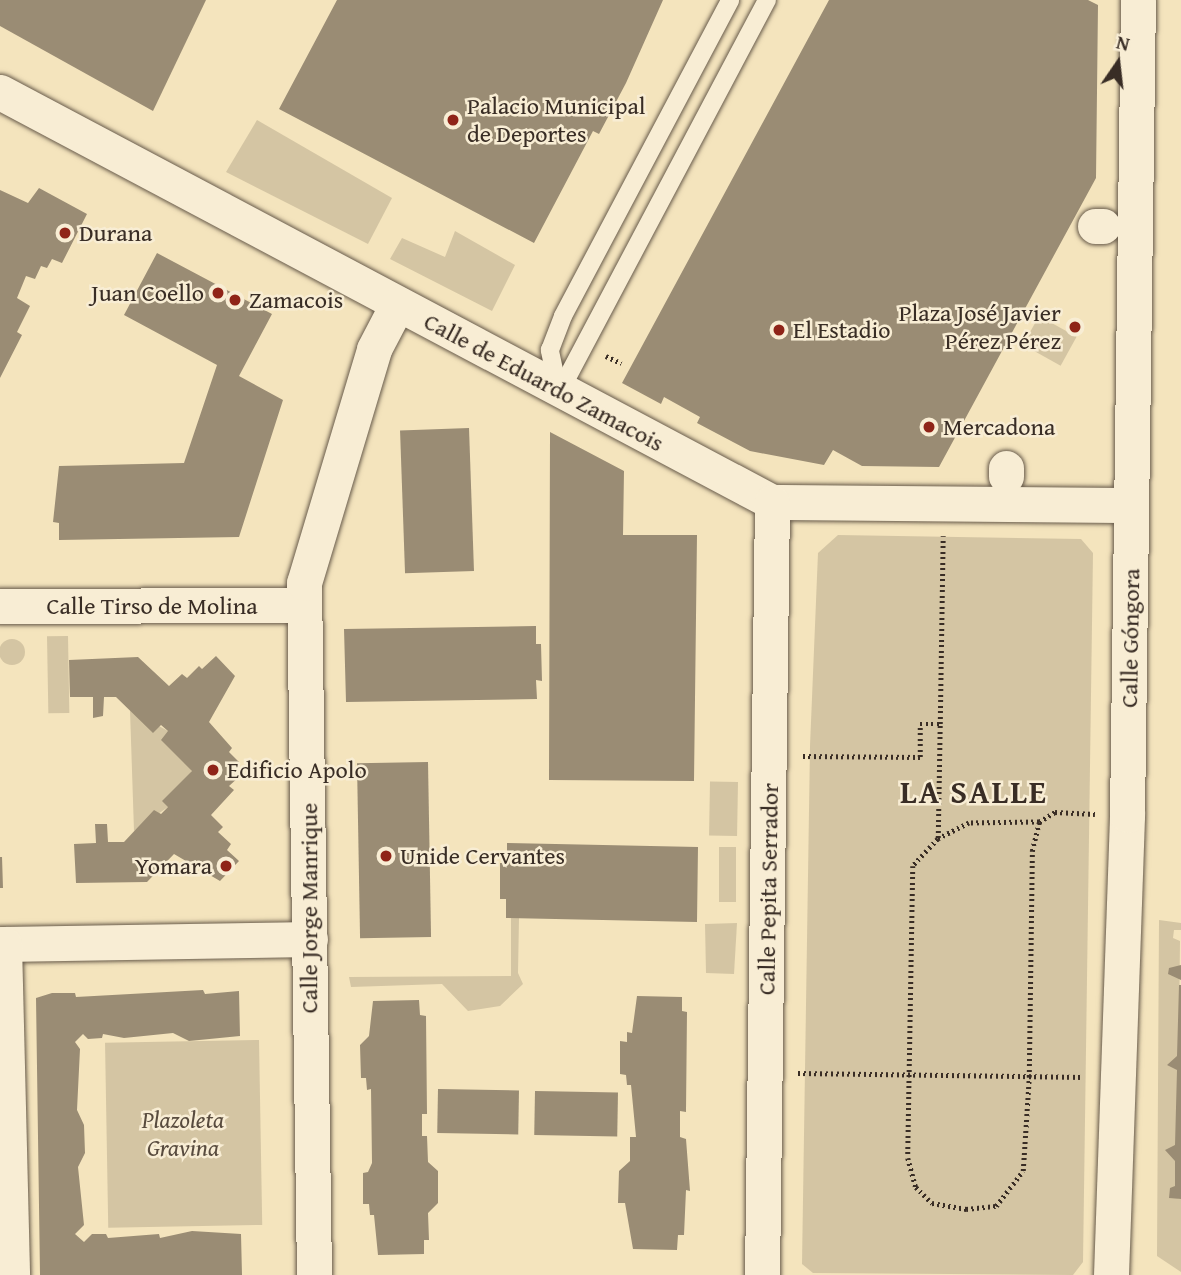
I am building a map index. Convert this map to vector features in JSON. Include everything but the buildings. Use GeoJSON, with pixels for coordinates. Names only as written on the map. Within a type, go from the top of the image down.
{"type":"FeatureCollection","features":[{"type":"Feature","properties":{"kind":"street","name":"Calle Góngora"},"geometry":{"type":"LineString","coordinates":[[1111,1275],[1127,815],[1138,0]]}},
{"type":"Feature","properties":{"kind":"street","name":"Calle de Eduardo Zamacois"},"geometry":{"type":"LineString","coordinates":[[0,92],[772,502],[1131,505]]}},
{"type":"Feature","properties":{"kind":"street","name":"Calle Jorge Manrique"},"geometry":{"type":"LineString","coordinates":[[314,1275],[303,605],[308,563],[366,376],[379,337],[397,305]]}},
{"type":"Feature","properties":{"kind":"street","name":"Calle Pepita Serrador"},"geometry":{"type":"LineString","coordinates":[[762,1275],[772,502]]}},
{"type":"Feature","properties":{"kind":"street","name":"Calle Tirso de Molina"},"geometry":{"type":"LineString","coordinates":[[0,607],[303,605]]}},
{"type":"Feature","properties":{"kind":"street"},"geometry":{"type":"LineString","coordinates":[[12,1275],[2,944],[310,939]]}},
{"type":"Feature","properties":{"kind":"lane"},"geometry":{"type":"LineString","coordinates":[[560,391],[550,361],[563,316],[730,0]]}},
{"type":"Feature","properties":{"kind":"lane"},"geometry":{"type":"LineString","coordinates":[[560,391],[767,0]]}},
{"type":"Feature","properties":{"kind":"path"},"geometry":{"type":"LineString","coordinates":[[938,839],[943,530]]}},
{"type":"Feature","properties":{"kind":"path"},"geometry":{"type":"LineString","coordinates":[[802,756],[920,757],[920,724],[940,724]]}},
{"type":"Feature","properties":{"kind":"path"},"geometry":{"type":"LineString","coordinates":[[1039,822],[1032,851],[1029,1077],[1023,1171],[996,1206],[966,1209],[932,1203],[916,1187],[908,1158],[914,866],[938,839],[969,823],[1039,822],[1055,812],[1096,814]]}},
{"type":"Feature","properties":{"kind":"path"},"geometry":{"type":"LineString","coordinates":[[797,1073],[1092,1077]]}},
{"type":"Feature","properties":{"kind":"green space"},"geometry":{"type":"Polygon","coordinates":[[[257,120],[392,198],[368,244],[226,172],[257,120]]]}},
{"type":"Feature","properties":{"kind":"green space"},"geometry":{"type":"Polygon","coordinates":[[[455,231],[515,265],[492,311],[390,259],[402,238],[445,257],[455,231]]]}},
{"type":"Feature","properties":{"kind":"green space"},"geometry":{"type":"Polygon","coordinates":[[[1039,316],[1077,337],[1061,366],[1023,345],[1039,316]]]}},
{"type":"Feature","properties":{"kind":"green space"},"geometry":{"type":"Polygon","coordinates":[[[838,535],[1081,539],[1093,553],[1083,1262],[1073,1275],[813,1273],[802,1264],[810,746],[818,553],[838,535]]]}},
{"type":"Feature","properties":{"kind":"green space"},"geometry":{"type":"Polygon","coordinates":[[[47,636],[68,636],[69,713],[48,713],[47,636]]]}},
{"type":"Feature","properties":{"kind":"green space"},"geometry":{"type":"Polygon","coordinates":[[[12,639],[21,643],[25,652],[21,661],[12,665],[3,661],[-1,652],[3,643],[12,639]]]}},
{"type":"Feature","properties":{"kind":"green space"},"geometry":{"type":"Polygon","coordinates":[[[130,710],[168,731],[192,771],[168,807],[134,831],[130,710]]]}},
{"type":"Feature","properties":{"kind":"green space"},"geometry":{"type":"Polygon","coordinates":[[[710,782],[738,782],[737,836],[709,836],[710,782]]]}},
{"type":"Feature","properties":{"kind":"green space"},"geometry":{"type":"Polygon","coordinates":[[[719,847],[736,847],[736,902],[719,902],[719,847]]]}},
{"type":"Feature","properties":{"kind":"green space"},"geometry":{"type":"Polygon","coordinates":[[[511,917],[519,918],[518,973],[523,984],[500,1006],[468,1011],[442,984],[351,987],[349,977],[511,976],[511,917]]]}},
{"type":"Feature","properties":{"kind":"green space"},"geometry":{"type":"Polygon","coordinates":[[[1159,920],[1181,923],[1181,930],[1174,930],[1173,938],[1180,941],[1177,1198],[1181,1199],[1181,1272],[1157,1256],[1159,920]]]}},
{"type":"Feature","properties":{"kind":"green space"},"geometry":{"type":"Polygon","coordinates":[[[737,923],[734,974],[706,973],[705,924],[737,923]]]}},
{"type":"Feature","properties":{"kind":"green space","name":"Plazoleta Gravina"},"geometry":{"type":"Polygon","coordinates":[[[259,1040],[262,1225],[108,1228],[105,1043],[259,1040]]]}},
{"type":"Feature","properties":{"kind":"place","name":"Palacio Municipal de Deportes"},"geometry":{"type":"Point","coordinates":[453,120]}},
{"type":"Feature","properties":{"kind":"place","name":"Durana"},"geometry":{"type":"Point","coordinates":[65,233]}},
{"type":"Feature","properties":{"kind":"place","name":"Juan Coello"},"geometry":{"type":"Point","coordinates":[218,293]}},
{"type":"Feature","properties":{"kind":"place","name":"Zamacois"},"geometry":{"type":"Point","coordinates":[235,300]}},
{"type":"Feature","properties":{"kind":"place","name":"Plaza José Javier Pérez Pérez"},"geometry":{"type":"Point","coordinates":[1075,327]}},
{"type":"Feature","properties":{"kind":"place","name":"El Estadio"},"geometry":{"type":"Point","coordinates":[779,330]}},
{"type":"Feature","properties":{"kind":"place","name":"Mercadona"},"geometry":{"type":"Point","coordinates":[929,427]}},
{"type":"Feature","properties":{"kind":"place","name":"Edificio Apolo"},"geometry":{"type":"Point","coordinates":[213,770]}},
{"type":"Feature","properties":{"kind":"place","name":"Unide Cervantes"},"geometry":{"type":"Point","coordinates":[386,856]}},
{"type":"Feature","properties":{"kind":"place","name":"Yomara"},"geometry":{"type":"Point","coordinates":[226,866]}},
{"type":"Feature","properties":{"kind":"district","name":"LA SALLE"},"geometry":{"type":"Point","coordinates":[974,792]}}]}
